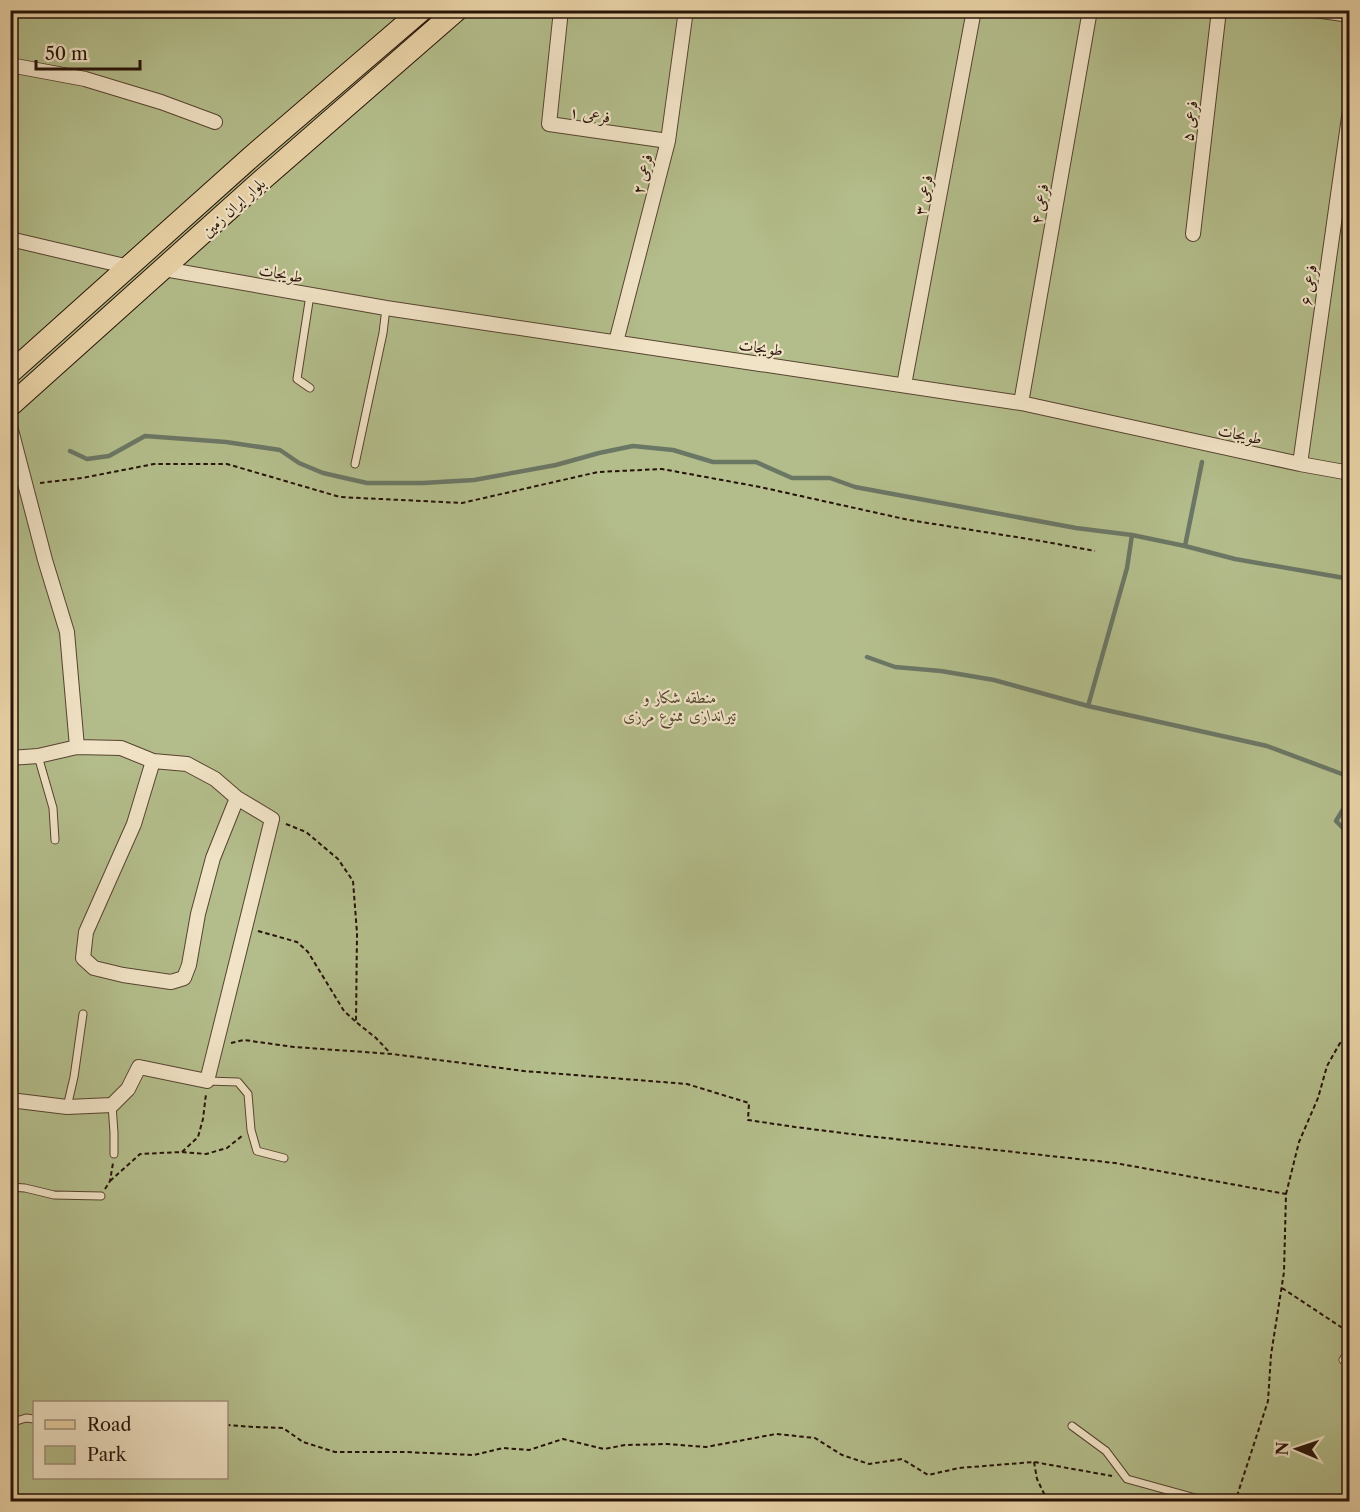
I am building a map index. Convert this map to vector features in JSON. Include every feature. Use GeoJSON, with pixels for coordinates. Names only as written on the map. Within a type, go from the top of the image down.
{"type":"FeatureCollection","features":[{"type":"Feature","properties":{"kind":"main road","name":"بلوار ایران زمین"},"geometry":{"type":"LineString","coordinates":[[10,373],[251,157],[422,10]]}},
{"type":"Feature","properties":{"kind":"main road","name":"بلوار ایران زمین"},"geometry":{"type":"LineString","coordinates":[[10,406],[254,187],[458,10]]}},
{"type":"Feature","properties":{"kind":"street","name":"فرعی ۱"},"geometry":{"type":"LineString","coordinates":[[561,10],[549,124],[668,141]]}},
{"type":"Feature","properties":{"kind":"street","name":"فرعی ۲"},"geometry":{"type":"LineString","coordinates":[[616,342],[668,141],[686,10]]}},
{"type":"Feature","properties":{"kind":"street","name":"فرعی ۳"},"geometry":{"type":"LineString","coordinates":[[904,385],[974,10]]}},
{"type":"Feature","properties":{"kind":"street","name":"فرعی ۴"},"geometry":{"type":"LineString","coordinates":[[1021,403],[1090,10]]}},
{"type":"Feature","properties":{"kind":"street","name":"فرعی ۵"},"geometry":{"type":"LineString","coordinates":[[1193,234],[1219,10]]}},
{"type":"Feature","properties":{"kind":"street"},"geometry":{"type":"LineString","coordinates":[[1315,10],[1350,15]]}},
{"type":"Feature","properties":{"kind":"street"},"geometry":{"type":"LineString","coordinates":[[10,64],[85,79],[161,102],[215,122]]}},
{"type":"Feature","properties":{"kind":"street","name":"فرعی ۶"},"geometry":{"type":"LineString","coordinates":[[1300,464],[1350,110]]}},
{"type":"Feature","properties":{"kind":"street"},"geometry":{"type":"LineString","coordinates":[[10,239],[129,267]]}},
{"type":"Feature","properties":{"kind":"street","name":"طویجات"},"geometry":{"type":"LineString","coordinates":[[164,269],[386,308],[1021,403],[1350,473]]}},
{"type":"Feature","properties":{"kind":"street"},"geometry":{"type":"LineString","coordinates":[[10,426],[45,560],[67,632],[77,747]]}},
{"type":"Feature","properties":{"kind":"street"},"geometry":{"type":"LineString","coordinates":[[10,758],[38,756],[77,747],[121,748],[153,761],[187,764],[215,779],[237,798],[272,819],[207,1081],[139,1067],[128,1089],[112,1105],[67,1107],[10,1100]]}},
{"type":"Feature","properties":{"kind":"street"},"geometry":{"type":"LineString","coordinates":[[153,761],[134,824],[86,932],[83,958],[94,968],[171,982],[184,978],[189,966],[198,914],[213,858],[237,798]]}},
{"type":"Feature","properties":{"kind":"lane"},"geometry":{"type":"LineString","coordinates":[[310,295],[297,379],[310,388]]}},
{"type":"Feature","properties":{"kind":"lane"},"geometry":{"type":"LineString","coordinates":[[355,464],[383,333],[386,308]]}},
{"type":"Feature","properties":{"kind":"lane"},"geometry":{"type":"LineString","coordinates":[[38,756],[53,808],[55,840]]}},
{"type":"Feature","properties":{"kind":"lane"},"geometry":{"type":"LineString","coordinates":[[67,1107],[74,1077],[83,1014]]}},
{"type":"Feature","properties":{"kind":"lane"},"geometry":{"type":"LineString","coordinates":[[207,1081],[238,1082],[248,1094],[251,1130],[257,1151],[284,1158]]}},
{"type":"Feature","properties":{"kind":"lane"},"geometry":{"type":"LineString","coordinates":[[112,1105],[114,1154]]}},
{"type":"Feature","properties":{"kind":"lane"},"geometry":{"type":"LineString","coordinates":[[10,1187],[26,1188],[54,1195],[101,1196]]}},
{"type":"Feature","properties":{"kind":"lane"},"geometry":{"type":"LineString","coordinates":[[1343,1360],[1350,1349]]}},
{"type":"Feature","properties":{"kind":"lane"},"geometry":{"type":"LineString","coordinates":[[10,1423],[26,1418],[33,1419]]}},
{"type":"Feature","properties":{"kind":"lane"},"geometry":{"type":"LineString","coordinates":[[1072,1426],[1106,1451],[1127,1479],[1181,1498],[1210,1502]]}},
{"type":"Feature","properties":{"kind":"path"},"geometry":{"type":"LineString","coordinates":[[25,484],[82,478],[154,464],[227,464],[340,497],[462,503],[598,472],[662,469],[909,520],[1095,551]]}},
{"type":"Feature","properties":{"kind":"path"},"geometry":{"type":"LineString","coordinates":[[272,819],[306,832],[338,859],[353,881],[357,933],[356,1022]]}},
{"type":"Feature","properties":{"kind":"path"},"geometry":{"type":"LineString","coordinates":[[245,927],[297,942],[308,952],[344,1011],[392,1054]]}},
{"type":"Feature","properties":{"kind":"path"},"geometry":{"type":"LineString","coordinates":[[212,1059],[232,1042],[244,1040],[294,1047],[392,1054],[524,1071],[687,1084],[749,1103],[748,1120],[1115,1163],[1286,1194]]}},
{"type":"Feature","properties":{"kind":"path"},"geometry":{"type":"LineString","coordinates":[[1234,1502],[1268,1401],[1271,1355],[1284,1272],[1286,1194],[1299,1142],[1318,1098],[1327,1066],[1340,1043],[1350,1043]]}},
{"type":"Feature","properties":{"kind":"path"},"geometry":{"type":"LineString","coordinates":[[182,1152],[198,1137],[204,1119],[207,1081]]}},
{"type":"Feature","properties":{"kind":"path"},"geometry":{"type":"LineString","coordinates":[[101,1196],[110,1181],[140,1154],[182,1152],[206,1154],[227,1148],[251,1130]]}},
{"type":"Feature","properties":{"kind":"path"},"geometry":{"type":"LineString","coordinates":[[110,1181],[114,1154]]}},
{"type":"Feature","properties":{"kind":"path"},"geometry":{"type":"LineString","coordinates":[[1282,1288],[1350,1333]]}},
{"type":"Feature","properties":{"kind":"path"},"geometry":{"type":"LineString","coordinates":[[228,1425],[283,1428],[303,1442],[335,1452],[474,1455],[503,1448],[529,1450],[563,1439],[604,1449],[625,1445],[667,1444],[706,1447],[776,1434],[815,1438],[842,1455],[869,1464],[902,1459],[928,1475],[959,1468],[1034,1462],[1127,1479]]}},
{"type":"Feature","properties":{"kind":"path"},"geometry":{"type":"LineString","coordinates":[[1034,1462],[1037,1479],[1048,1502]]}},
{"type":"Feature","properties":{"kind":"green space","name":"منطقه شکار و تیراندازی ممنوع مرزی"},"geometry":{"type":"Polygon","coordinates":[[[10,11],[1349,11],[1349,1501],[11,1501],[10,11]]]}},
{"type":"Feature","properties":{"kind":"waterway"},"geometry":{"type":"LineString","coordinates":[[70,451],[87,459],[109,456],[145,436],[226,442],[280,450],[299,463],[323,473],[367,483],[423,483],[474,480],[556,465],[633,446],[673,450],[713,462],[756,462],[792,478],[830,478],[855,487],[1076,528],[1132,535],[1235,559],[1350,579]]}},
{"type":"Feature","properties":{"kind":"waterway"},"geometry":{"type":"LineString","coordinates":[[1185,546],[1202,462]]}},
{"type":"Feature","properties":{"kind":"waterway"},"geometry":{"type":"LineString","coordinates":[[867,657],[895,667],[941,671],[994,680],[1088,706],[1127,568],[1132,535]]}},
{"type":"Feature","properties":{"kind":"waterway"},"geometry":{"type":"LineString","coordinates":[[1088,706],[1267,746],[1350,777]]}},
{"type":"Feature","properties":{"kind":"waterway"},"geometry":{"type":"LineString","coordinates":[[1350,798],[1336,821],[1350,835]]}}]}
